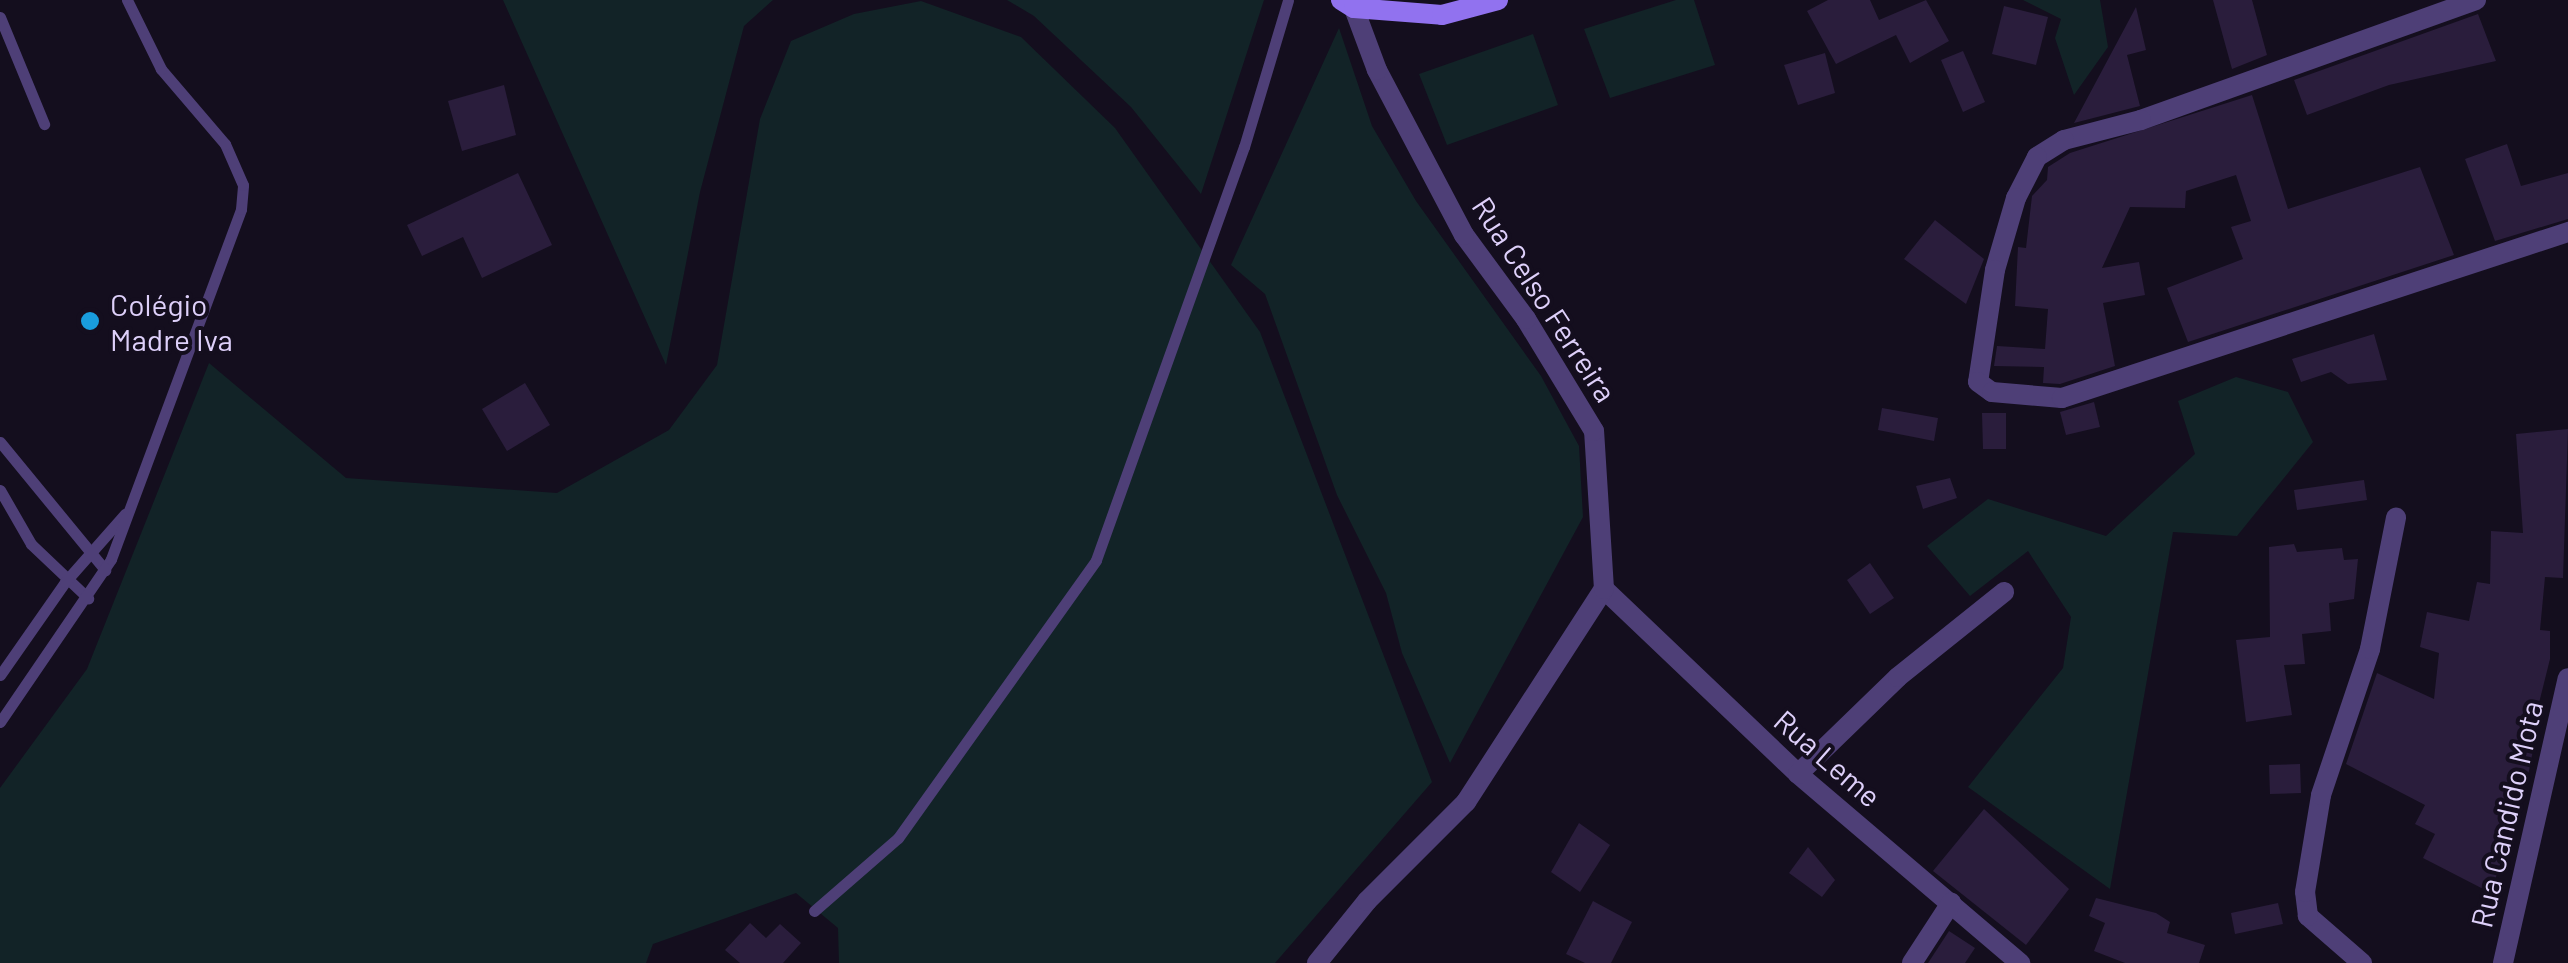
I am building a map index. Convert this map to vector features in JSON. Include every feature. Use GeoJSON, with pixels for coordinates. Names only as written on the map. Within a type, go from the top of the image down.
{"type":"FeatureCollection","features":[{"type":"Feature","properties":{"kind":"main road"},"geometry":{"type":"LineString","coordinates":[[1348,4],[1442,15],[1498,0]]}},
{"type":"Feature","properties":{"kind":"street"},"geometry":{"type":"LineString","coordinates":[[2476,0],[2142,120],[2064,140],[2037,158],[2016,198],[1995,270],[1978,382],[1992,392],[2062,398],[2568,232]]}},
{"type":"Feature","properties":{"kind":"street","name":"Rua Celso Ferreira"},"geometry":{"type":"LineString","coordinates":[[1348,4],[1377,70],[1464,235],[1526,319],[1594,431],[1604,589]]}},
{"type":"Feature","properties":{"kind":"street"},"geometry":{"type":"LineString","coordinates":[[2362,963],[2308,916],[2304,892],[2318,810],[2370,650],[2396,518]]}},
{"type":"Feature","properties":{"kind":"street"},"geometry":{"type":"LineString","coordinates":[[1316,963],[1367,901],[1466,802],[1604,589]]}},
{"type":"Feature","properties":{"kind":"street","name":"Rua Leme"},"geometry":{"type":"LineString","coordinates":[[1604,589],[1798,774],[2020,963]]}},
{"type":"Feature","properties":{"kind":"street"},"geometry":{"type":"LineString","coordinates":[[1798,774],[1898,677],[2004,592]]}},
{"type":"Feature","properties":{"kind":"street","name":"Rua Candido Mota"},"geometry":{"type":"LineString","coordinates":[[2504,963],[2568,678]]}},
{"type":"Feature","properties":{"kind":"street"},"geometry":{"type":"LineString","coordinates":[[1912,963],[1951,903]]}},
{"type":"Feature","properties":{"kind":"lane"},"geometry":{"type":"LineString","coordinates":[[0,722],[105,570],[134,503],[199,310],[231,240],[243,184],[225,144],[161,68],[128,0]]}},
{"type":"Feature","properties":{"kind":"lane"},"geometry":{"type":"LineString","coordinates":[[814,912],[898,838],[1096,560],[1244,147],[1288,0]]}},
{"type":"Feature","properties":{"kind":"lane"},"geometry":{"type":"LineString","coordinates":[[0,17],[44,124]]}},
{"type":"Feature","properties":{"kind":"lane"},"geometry":{"type":"LineString","coordinates":[[0,442],[89,556],[105,570]]}},
{"type":"Feature","properties":{"kind":"lane"},"geometry":{"type":"LineString","coordinates":[[0,490],[32,544],[65,582],[88,598]]}},
{"type":"Feature","properties":{"kind":"lane"},"geometry":{"type":"LineString","coordinates":[[0,675],[65,582],[134,503]]}},
{"type":"Feature","properties":{"kind":"shaded area"},"geometry":{"type":"Polygon","coordinates":[[[503,0],[773,0],[744,26],[700,192],[666,365],[503,0]]]}},
{"type":"Feature","properties":{"kind":"shaded area"},"geometry":{"type":"Polygon","coordinates":[[[1007,0],[1264,0],[1201,194],[1131,107],[1034,16],[1007,0]]]}},
{"type":"Feature","properties":{"kind":"shaded area"},"geometry":{"type":"Polygon","coordinates":[[[1676,0],[1694,0],[1715,65],[1610,98],[1584,29],[1676,0]]]}},
{"type":"Feature","properties":{"kind":"shaded area"},"geometry":{"type":"Polygon","coordinates":[[[2023,0],[2100,0],[2108,47],[2074,95],[2055,38],[2061,19],[2023,0]]]}},
{"type":"Feature","properties":{"kind":"shaded area"},"geometry":{"type":"Polygon","coordinates":[[[921,1],[1021,37],[1115,128],[1260,332],[1432,782],[1275,963],[839,963],[838,928],[796,893],[653,944],[646,963],[0,963],[0,788],[87,669],[209,363],[346,478],[557,493],[669,430],[717,365],[760,119],[791,41],[854,14],[921,1]]]}},
{"type":"Feature","properties":{"kind":"shaded area"},"geometry":{"type":"Polygon","coordinates":[[[1339,28],[1372,126],[1416,201],[1541,376],[1579,446],[1583,517],[1450,763],[1402,653],[1386,593],[1337,495],[1265,294],[1231,265],[1339,28]]]}},
{"type":"Feature","properties":{"kind":"shaded area"},"geometry":{"type":"Polygon","coordinates":[[[1533,34],[1558,105],[1447,145],[1419,74],[1533,34]]]}},
{"type":"Feature","properties":{"kind":"shaded area"},"geometry":{"type":"Polygon","coordinates":[[[2236,377],[2288,392],[2313,442],[2237,536],[2173,532],[2110,889],[1968,787],[2063,668],[2071,617],[2028,551],[1970,596],[1927,546],[1988,499],[2106,536],[2195,454],[2178,401],[2236,377]]]}},
{"type":"Feature","properties":{"kind":"building"},"geometry":{"type":"Polygon","coordinates":[[[1828,0],[1870,0],[1879,20],[1926,0],[1949,41],[1910,63],[1896,35],[1836,64],[1807,11],[1828,0]]]}},
{"type":"Feature","properties":{"kind":"building"},"geometry":{"type":"Polygon","coordinates":[[[2213,0],[2252,0],[2267,55],[2232,69],[2213,0]]]}},
{"type":"Feature","properties":{"kind":"building"},"geometry":{"type":"Polygon","coordinates":[[[2004,6],[2048,17],[2036,65],[1992,54],[2004,6]]]}},
{"type":"Feature","properties":{"kind":"building"},"geometry":{"type":"Polygon","coordinates":[[[2136,7],[2146,50],[2127,55],[2140,106],[2074,123],[2136,7]]]}},
{"type":"Feature","properties":{"kind":"building"},"geometry":{"type":"Polygon","coordinates":[[[2478,14],[2496,61],[2389,85],[2307,115],[2294,80],[2478,14]]]}},
{"type":"Feature","properties":{"kind":"building"},"geometry":{"type":"Polygon","coordinates":[[[1963,51],[1985,102],[1963,112],[1941,60],[1963,51]]]}},
{"type":"Feature","properties":{"kind":"building"},"geometry":{"type":"Polygon","coordinates":[[[1825,53],[1835,93],[1798,105],[1784,65],[1825,53]]]}},
{"type":"Feature","properties":{"kind":"building"},"geometry":{"type":"Polygon","coordinates":[[[504,85],[516,135],[462,151],[448,101],[504,85]]]}},
{"type":"Feature","properties":{"kind":"building"},"geometry":{"type":"Polygon","coordinates":[[[2252,95],[2288,209],[2420,167],[2454,255],[2188,342],[2167,288],[2243,259],[2231,227],[2251,221],[2236,175],[2186,191],[2185,208],[2130,207],[2102,268],[2139,262],[2145,295],[2103,303],[2115,366],[2060,384],[2043,383],[2044,367],[1994,366],[1997,346],[2045,349],[2048,309],[2015,306],[2018,247],[2026,248],[2032,196],[2047,180],[2048,167],[2070,153],[2252,95]]]}},
{"type":"Feature","properties":{"kind":"building"},"geometry":{"type":"Polygon","coordinates":[[[2507,144],[2521,186],[2568,173],[2568,219],[2495,241],[2465,159],[2507,144]]]}},
{"type":"Feature","properties":{"kind":"building"},"geometry":{"type":"Polygon","coordinates":[[[518,173],[552,245],[482,278],[463,237],[422,256],[407,225],[518,173]]]}},
{"type":"Feature","properties":{"kind":"building"},"geometry":{"type":"Polygon","coordinates":[[[1935,220],[1984,259],[1966,304],[1904,259],[1935,220]]]}},
{"type":"Feature","properties":{"kind":"building"},"geometry":{"type":"Polygon","coordinates":[[[2374,334],[2387,380],[2348,384],[2331,372],[2301,382],[2292,359],[2374,334]]]}},
{"type":"Feature","properties":{"kind":"building"},"geometry":{"type":"Polygon","coordinates":[[[525,383],[550,425],[507,451],[482,409],[525,383]]]}},
{"type":"Feature","properties":{"kind":"building"},"geometry":{"type":"Polygon","coordinates":[[[2094,402],[2100,427],[2066,435],[2060,412],[2094,402]]]}},
{"type":"Feature","properties":{"kind":"building"},"geometry":{"type":"Polygon","coordinates":[[[1882,408],[1938,418],[1934,441],[1878,430],[1882,408]]]}},
{"type":"Feature","properties":{"kind":"building"},"geometry":{"type":"Polygon","coordinates":[[[1982,413],[2006,413],[2006,449],[1983,449],[1982,413]]]}},
{"type":"Feature","properties":{"kind":"building"},"geometry":{"type":"Polygon","coordinates":[[[2568,429],[2563,578],[2545,577],[2540,630],[2550,631],[2550,659],[2528,747],[2533,750],[2529,771],[2491,893],[2423,858],[2435,834],[2415,824],[2425,805],[2346,764],[2377,673],[2434,699],[2439,653],[2420,647],[2427,612],[2469,621],[2477,582],[2490,584],[2491,531],[2523,533],[2516,434],[2568,429]]]}},
{"type":"Feature","properties":{"kind":"building"},"geometry":{"type":"Polygon","coordinates":[[[1950,478],[1957,498],[1923,509],[1916,486],[1950,478]]]}},
{"type":"Feature","properties":{"kind":"building"},"geometry":{"type":"Polygon","coordinates":[[[2364,480],[2367,500],[2297,510],[2294,490],[2364,480]]]}},
{"type":"Feature","properties":{"kind":"building"},"geometry":{"type":"Polygon","coordinates":[[[2294,544],[2297,552],[2342,548],[2344,560],[2358,559],[2354,599],[2329,603],[2331,631],[2302,634],[2305,664],[2284,665],[2292,715],[2246,722],[2236,640],[2270,637],[2269,547],[2294,544]]]}},
{"type":"Feature","properties":{"kind":"building"},"geometry":{"type":"Polygon","coordinates":[[[1870,563],[1894,598],[1870,614],[1847,580],[1870,563]]]}},
{"type":"Feature","properties":{"kind":"building"},"geometry":{"type":"Polygon","coordinates":[[[2300,764],[2301,793],[2270,794],[2269,765],[2300,764]]]}},
{"type":"Feature","properties":{"kind":"building"},"geometry":{"type":"Polygon","coordinates":[[[1984,809],[2069,889],[2026,945],[1933,871],[1984,809]]]}},
{"type":"Feature","properties":{"kind":"building"},"geometry":{"type":"Polygon","coordinates":[[[1579,823],[1610,845],[1580,892],[1551,872],[1579,823]]]}},
{"type":"Feature","properties":{"kind":"building"},"geometry":{"type":"Polygon","coordinates":[[[1808,847],[1835,880],[1822,897],[1789,873],[1808,847]]]}},
{"type":"Feature","properties":{"kind":"building"},"geometry":{"type":"Polygon","coordinates":[[[2096,898],[2156,913],[2170,922],[2167,933],[2205,945],[2199,963],[2125,963],[2094,951],[2105,923],[2089,916],[2096,898]]]}},
{"type":"Feature","properties":{"kind":"building"},"geometry":{"type":"Polygon","coordinates":[[[1593,901],[1632,922],[1611,963],[1585,963],[1566,954],[1593,901]]]}},
{"type":"Feature","properties":{"kind":"building"},"geometry":{"type":"Polygon","coordinates":[[[2278,903],[2283,924],[2235,934],[2231,913],[2278,903]]]}},
{"type":"Feature","properties":{"kind":"building"},"geometry":{"type":"Polygon","coordinates":[[[750,923],[766,938],[780,924],[801,943],[783,963],[740,963],[725,950],[750,923]]]}},
{"type":"Feature","properties":{"kind":"building"},"geometry":{"type":"Polygon","coordinates":[[[1949,931],[1975,948],[1965,963],[1928,963],[1949,931]]]}},
{"type":"Feature","properties":{"kind":"place","name":"Colégio Madre Iva"},"geometry":{"type":"Point","coordinates":[90,321]}}]}
